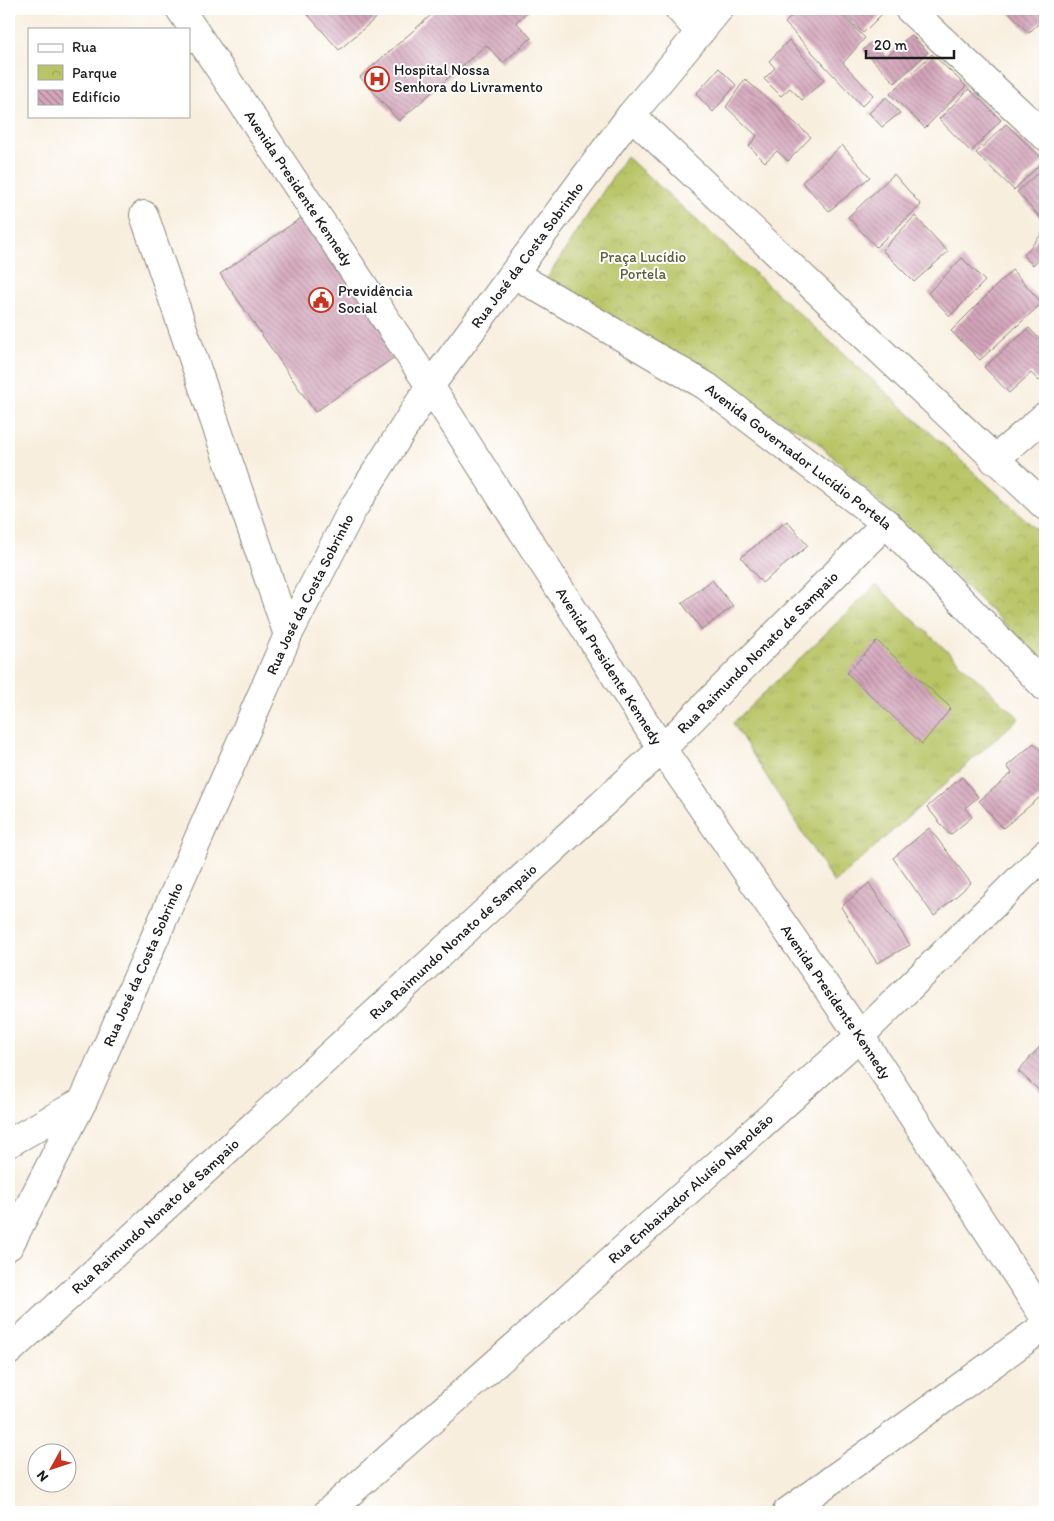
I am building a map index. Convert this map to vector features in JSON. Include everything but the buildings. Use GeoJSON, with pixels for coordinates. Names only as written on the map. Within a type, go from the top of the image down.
{"type":"FeatureCollection","features":[{"type":"Feature","properties":{"kind":"street","name":"Avenida Presidente Kennedy"},"geometry":{"type":"LineString","coordinates":[[180,9],[430,386],[662,749],[860,1036],[1045,1318]]}},
{"type":"Feature","properties":{"kind":"street"},"geometry":{"type":"LineString","coordinates":[[679,9],[700,32]]}},
{"type":"Feature","properties":{"kind":"street","name":"Rua José da Costa Sobrinho"},"geometry":{"type":"LineString","coordinates":[[9,1246],[83,1101],[288,635],[351,512],[430,386],[632,115],[719,9]]}},
{"type":"Feature","properties":{"kind":"street"},"geometry":{"type":"LineString","coordinates":[[909,9],[1045,136]]}},
{"type":"Feature","properties":{"kind":"street"},"geometry":{"type":"LineString","coordinates":[[632,115],[994,460],[1045,506]]}},
{"type":"Feature","properties":{"kind":"street"},"geometry":{"type":"LineString","coordinates":[[144,215],[288,635]]}},
{"type":"Feature","properties":{"kind":"street","name":"Avenida Governador Lucídio Portela"},"geometry":{"type":"LineString","coordinates":[[514,274],[706,386],[886,523],[1045,687]]}},
{"type":"Feature","properties":{"kind":"street"},"geometry":{"type":"LineString","coordinates":[[994,460],[1045,416]]}},
{"type":"Feature","properties":{"kind":"street","name":"Rua Raimundo Nonato de Sampaio"},"geometry":{"type":"LineString","coordinates":[[9,1351],[662,749],[886,523]]}},
{"type":"Feature","properties":{"kind":"street","name":"Rua Embaixador Aluísio Napoleão"},"geometry":{"type":"LineString","coordinates":[[328,1512],[537,1328],[860,1036],[1045,854]]}},
{"type":"Feature","properties":{"kind":"street"},"geometry":{"type":"LineString","coordinates":[[9,1143],[83,1101]]}},
{"type":"Feature","properties":{"kind":"street"},"geometry":{"type":"LineString","coordinates":[[787,1512],[1045,1326]]}},
{"type":"Feature","properties":{"kind":"green space","name":"Praça Lucídio Portela"},"geometry":{"type":"Polygon","coordinates":[[[626,156],[1045,537],[1045,663],[813,438],[540,289],[626,156]]]}},
{"type":"Feature","properties":{"kind":"green space"},"geometry":{"type":"Polygon","coordinates":[[[876,585],[1019,718],[834,883],[733,723],[876,585]]]}},
{"type":"Feature","properties":{"kind":"place","name":"Hospital Nossa Senhora do Livramento"},"geometry":{"type":"Point","coordinates":[377,79]}},
{"type":"Feature","properties":{"kind":"place","name":"Previdência Social"},"geometry":{"type":"Point","coordinates":[321,300]}}]}
